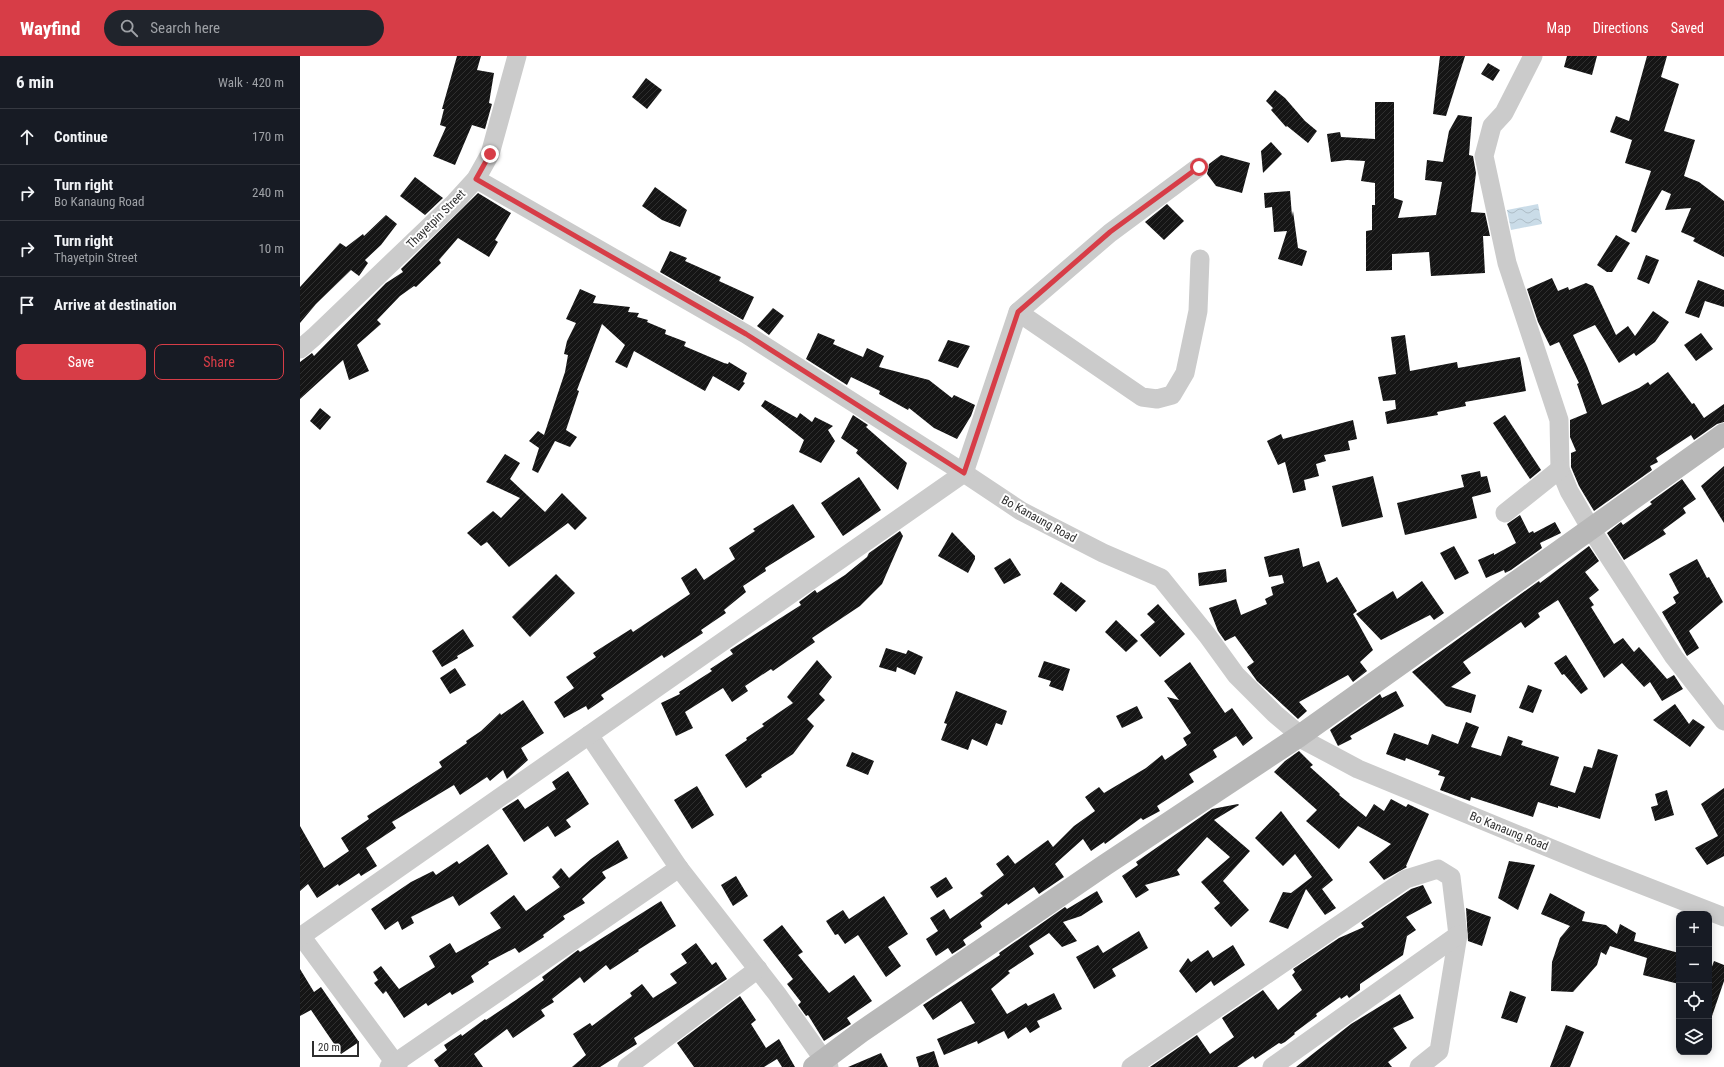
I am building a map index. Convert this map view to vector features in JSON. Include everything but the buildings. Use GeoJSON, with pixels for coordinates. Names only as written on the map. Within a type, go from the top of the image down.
{"type":"FeatureCollection","features":[{"type":"Feature","properties":{"kind":"street","name":"Thayetpin Street"},"geometry":{"type":"LineString","coordinates":[[300,349],[455,202],[476,179],[490,154],[517,56]]}},
{"type":"Feature","properties":{"kind":"street"},"geometry":{"type":"LineString","coordinates":[[1533,56],[1504,114],[1492,126],[1484,156],[1507,263],[1559,420],[1560,469],[1569,491],[1591,529],[1674,657],[1724,721]]}},
{"type":"Feature","properties":{"kind":"street"},"geometry":{"type":"LineString","coordinates":[[679,868],[394,1066],[301,937],[964,473],[1018,312],[1110,232],[1199,167]]}},
{"type":"Feature","properties":{"kind":"street","name":"Bo Kanaung Road"},"geometry":{"type":"LineString","coordinates":[[476,179],[746,334],[1021,511],[1103,553],[1161,578],[1207,635],[1236,675],[1299,736],[1358,769],[1596,867],[1724,917]]}},
{"type":"Feature","properties":{"kind":"street"},"geometry":{"type":"LineString","coordinates":[[1018,312],[1142,397],[1157,399],[1172,395],[1184,373],[1198,311],[1200,259]]}},
{"type":"Feature","properties":{"kind":"street"},"geometry":{"type":"LineString","coordinates":[[589,735],[679,868],[758,969],[822,1065],[867,1028],[1085,879],[1299,736],[1724,434]]}},
{"type":"Feature","properties":{"kind":"street"},"geometry":{"type":"LineString","coordinates":[[1505,513],[1560,469]]}},
{"type":"Feature","properties":{"kind":"street"},"geometry":{"type":"LineString","coordinates":[[1131,1067],[1406,879],[1438,869],[1451,877],[1458,935],[1439,1051],[1419,1067]]}},
{"type":"Feature","properties":{"kind":"street"},"geometry":{"type":"LineString","coordinates":[[1272,1067],[1458,935]]}},
{"type":"Feature","properties":{"kind":"street"},"geometry":{"type":"LineString","coordinates":[[627,1067],[758,969]]}},
{"type":"Feature","properties":{"kind":"water"},"geometry":{"type":"Polygon","coordinates":[[[1538,204],[1542,224],[1511,230],[1507,210],[1538,204]]]}},
{"type":"Feature","properties":{"kind":"route"},"geometry":{"type":"LineString","coordinates":[[490,154],[476,179],[746,334],[964,473],[1018,312],[1110,232],[1199,167]]}}]}
